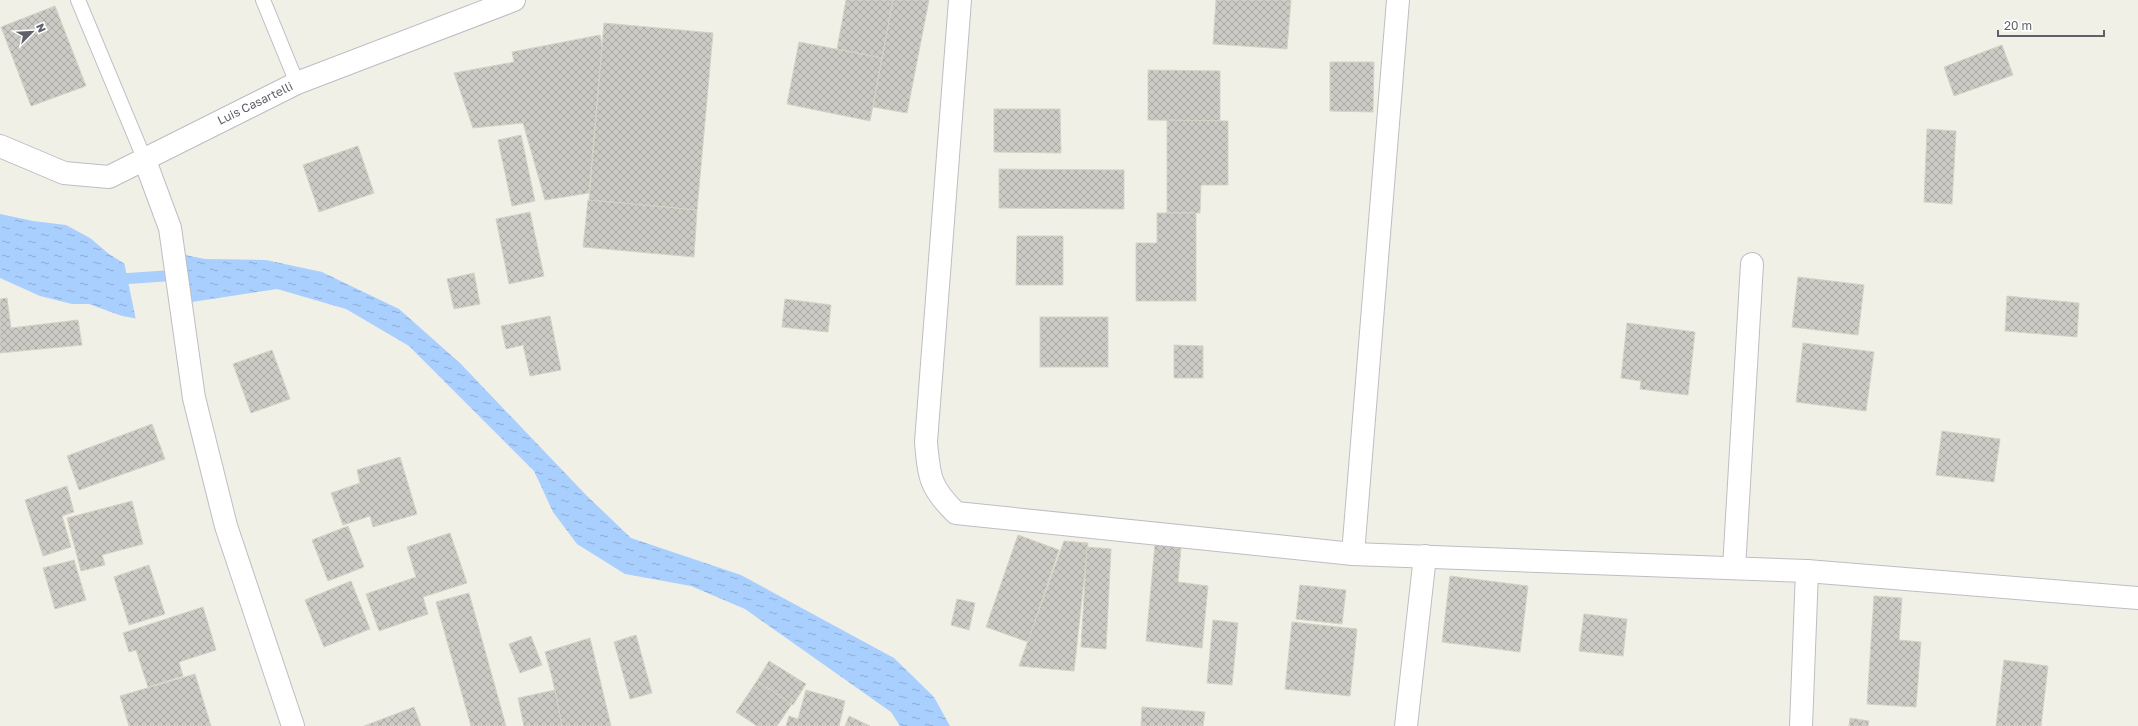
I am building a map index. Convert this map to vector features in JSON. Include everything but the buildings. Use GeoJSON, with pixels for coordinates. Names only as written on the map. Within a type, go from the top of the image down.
{"type":"FeatureCollection","features":[{"type":"Feature","properties":{"kind":"street","name":"Luis Casartelli"},"geometry":{"type":"LineString","coordinates":[[0,146],[64,173],[109,177],[144,158],[297,83],[514,0]]}},
{"type":"Feature","properties":{"kind":"street"},"geometry":{"type":"LineString","coordinates":[[960,0],[926,442],[928,471],[940,496],[956,513],[1353,554],[1807,571],[2138,598]]}},
{"type":"Feature","properties":{"kind":"street"},"geometry":{"type":"LineString","coordinates":[[1353,554],[1398,0]]}},
{"type":"Feature","properties":{"kind":"street"},"geometry":{"type":"LineString","coordinates":[[144,158],[170,228],[194,398],[226,526],[293,726]]}},
{"type":"Feature","properties":{"kind":"street"},"geometry":{"type":"LineString","coordinates":[[1734,568],[1752,264]]}},
{"type":"Feature","properties":{"kind":"street"},"geometry":{"type":"LineString","coordinates":[[1406,726],[1425,556]]}},
{"type":"Feature","properties":{"kind":"street"},"geometry":{"type":"LineString","coordinates":[[1801,726],[1807,571]]}},
{"type":"Feature","properties":{"kind":"lane"},"geometry":{"type":"LineString","coordinates":[[78,0],[144,158]]}},
{"type":"Feature","properties":{"kind":"lane"},"geometry":{"type":"LineString","coordinates":[[263,0],[297,83]]}},
{"type":"Feature","properties":{"kind":"water"},"geometry":{"type":"Polygon","coordinates":[[[0,214],[33,221],[66,225],[90,238],[109,254],[133,269],[145,320],[122,316],[89,304],[72,304],[40,296],[0,278],[0,214]]]}},
{"type":"Feature","properties":{"kind":"water"},"geometry":{"type":"Polygon","coordinates":[[[185,255],[205,259],[266,260],[322,272],[399,309],[460,363],[586,495],[631,538],[741,575],[894,658],[934,697],[950,726],[900,726],[891,712],[745,609],[691,586],[625,574],[577,544],[553,512],[534,471],[409,346],[346,309],[277,289],[192,302],[185,255]]]}},
{"type":"Feature","properties":{"kind":"pier"},"geometry":{"type":"Polygon","coordinates":[[[124,262],[135,268],[147,319],[146,321],[136,320],[124,262]]]}},
{"type":"Feature","properties":{"kind":"waterway"},"geometry":{"type":"LineString","coordinates":[[121,279],[179,275]]}}]}
